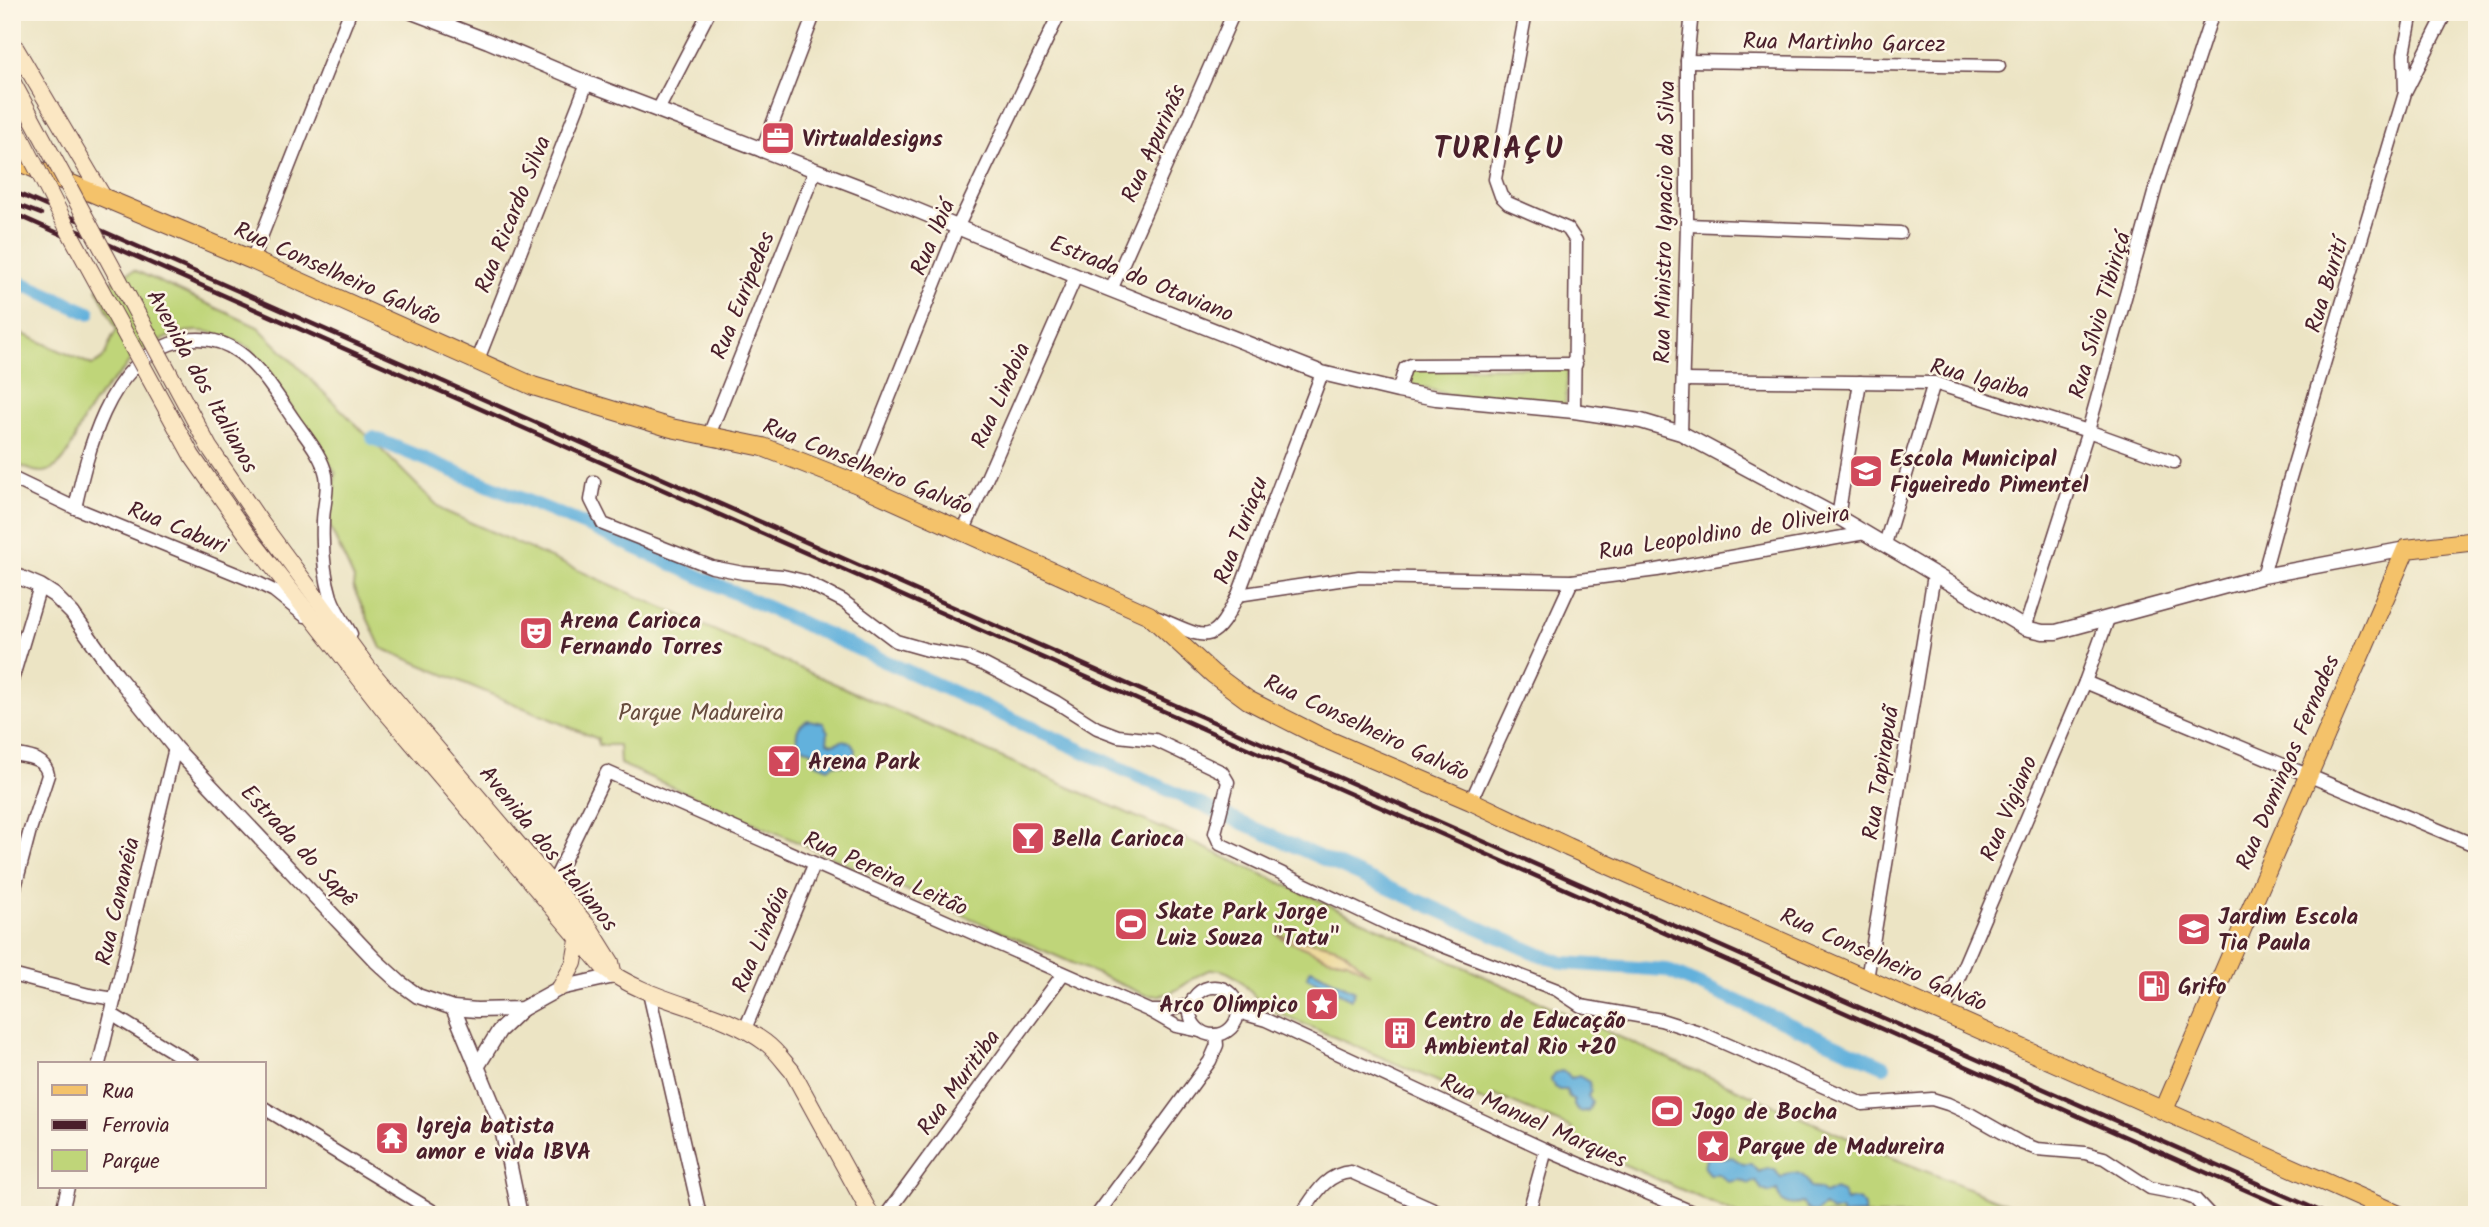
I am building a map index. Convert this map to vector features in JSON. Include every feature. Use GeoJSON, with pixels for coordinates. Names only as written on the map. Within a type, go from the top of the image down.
{"type":"FeatureCollection","features":[{"type":"Feature","properties":{"kind":"main road"},"geometry":{"type":"LineString","coordinates":[[12,42],[104,198]]}},
{"type":"Feature","properties":{"kind":"main road","name":"Avenida dos Italianos"},"geometry":{"type":"LineString","coordinates":[[12,81],[204,437],[231,482],[369,669],[591,930],[611,962],[614,976]]}},
{"type":"Feature","properties":{"kind":"main road"},"geometry":{"type":"LineString","coordinates":[[12,117],[33,100],[36,84]]}},
{"type":"Feature","properties":{"kind":"main road","name":"Avenida dos Italianos"},"geometry":{"type":"LineString","coordinates":[[12,117],[70,233],[192,456],[246,533],[385,711],[593,958],[614,976]]}},
{"type":"Feature","properties":{"kind":"main road","name":"Rua Conselheiro Galvão"},"geometry":{"type":"LineString","coordinates":[[12,159],[252,260],[533,386],[671,428],[763,447],[855,483],[1149,615],[1213,674],[1248,700],[1321,737],[1471,801],[1568,847],[2399,1215]]}},
{"type":"Feature","properties":{"kind":"main road","name":"Rua Leopoldino de Oliveira"},"geometry":{"type":"LineString","coordinates":[[2406,550],[2477,541]]}},
{"type":"Feature","properties":{"kind":"main road","name":"Rua Domingos Fernades"},"geometry":{"type":"LineString","coordinates":[[2164,1110],[2406,550]]}},
{"type":"Feature","properties":{"kind":"main road"},"geometry":{"type":"LineString","coordinates":[[560,988],[574,963],[578,940]]}},
{"type":"Feature","properties":{"kind":"main road"},"geometry":{"type":"LineString","coordinates":[[614,976],[649,993],[745,1029],[768,1044],[792,1071],[872,1215]]}},
{"type":"Feature","properties":{"kind":"street"},"geometry":{"type":"LineString","coordinates":[[252,260],[350,12]]}},
{"type":"Feature","properties":{"kind":"street","name":"Estrada do Otaviano"},"geometry":{"type":"LineString","coordinates":[[412,12],[1322,373],[1398,391],[1463,402],[1574,411],[1641,421],[1681,433],[1865,533]]}},
{"type":"Feature","properties":{"kind":"street"},"geometry":{"type":"LineString","coordinates":[[658,110],[709,12]]}},
{"type":"Feature","properties":{"kind":"street"},"geometry":{"type":"LineString","coordinates":[[762,151],[815,12]]}},
{"type":"Feature","properties":{"kind":"street","name":"Rua Ibiá"},"geometry":{"type":"LineString","coordinates":[[855,483],[957,228],[1060,12]]}},
{"type":"Feature","properties":{"kind":"street","name":"Rua Apurinãs"},"geometry":{"type":"LineString","coordinates":[[1111,290],[1234,12]]}},
{"type":"Feature","properties":{"kind":"street"},"geometry":{"type":"LineString","coordinates":[[1526,12],[1495,179],[1501,196],[1508,203],[1568,229],[1576,241],[1574,411]]}},
{"type":"Feature","properties":{"kind":"street","name":"Rua Ministro Ignacio da Silva"},"geometry":{"type":"LineString","coordinates":[[1681,433],[1687,225],[1687,61],[1692,12]]}},
{"type":"Feature","properties":{"kind":"street","name":"Rua Sílvio Tibiriçá"},"geometry":{"type":"LineString","coordinates":[[2025,628],[2088,431],[2156,186],[2213,12]]}},
{"type":"Feature","properties":{"kind":"street"},"geometry":{"type":"LineString","coordinates":[[2405,93],[2404,54],[2412,12]]}},
{"type":"Feature","properties":{"kind":"street","name":"Rua Burití"},"geometry":{"type":"LineString","coordinates":[[2263,576],[2405,93],[2446,12]]}},
{"type":"Feature","properties":{"kind":"street","name":"Rua Martinho Garcez"},"geometry":{"type":"LineString","coordinates":[[1687,61],[1999,66]]}},
{"type":"Feature","properties":{"kind":"street","name":"Rua Ricardo Silva"},"geometry":{"type":"LineString","coordinates":[[477,362],[587,83]]}},
{"type":"Feature","properties":{"kind":"street","name":"Rua Euripedes"},"geometry":{"type":"LineString","coordinates":[[709,435],[815,171]]}},
{"type":"Feature","properties":{"kind":"street"},"geometry":{"type":"LineString","coordinates":[[1687,225],[1900,233]]}},
{"type":"Feature","properties":{"kind":"street","name":"Rua Lindoia"},"geometry":{"type":"LineString","coordinates":[[963,532],[1076,276]]}},
{"type":"Feature","properties":{"kind":"street"},"geometry":{"type":"LineString","coordinates":[[75,508],[100,419],[119,386],[135,368],[156,349],[195,338],[214,340],[236,349],[252,361],[266,378],[324,467],[327,486],[323,533],[331,598],[369,669]]}},
{"type":"Feature","properties":{"kind":"street"},"geometry":{"type":"LineString","coordinates":[[1398,391],[1405,368],[1412,365],[1576,364]]}},
{"type":"Feature","properties":{"kind":"street","name":"Rua Turiaçu"},"geometry":{"type":"LineString","coordinates":[[1149,615],[1196,633],[1214,633],[1226,619],[1238,595],[1322,373]]}},
{"type":"Feature","properties":{"kind":"street","name":"Rua Igaiba"},"geometry":{"type":"LineString","coordinates":[[1683,380],[1934,383],[2088,431],[2175,462]]}},
{"type":"Feature","properties":{"kind":"street"},"geometry":{"type":"LineString","coordinates":[[1838,517],[1860,382]]}},
{"type":"Feature","properties":{"kind":"street"},"geometry":{"type":"LineString","coordinates":[[1885,544],[1934,383]]}},
{"type":"Feature","properties":{"kind":"street","name":"Rua Caburi"},"geometry":{"type":"LineString","coordinates":[[12,478],[75,508],[264,586],[274,591],[320,629]]}},
{"type":"Feature","properties":{"kind":"street"},"geometry":{"type":"LineString","coordinates":[[594,482],[591,500],[603,524],[712,567],[804,581],[829,592],[896,641],[985,664],[1056,702],[1097,728],[1118,736],[1155,740],[1222,772],[1228,782],[1215,832],[1220,845],[1394,927],[1558,990],[1581,1006],[1661,1020],[1699,1032],[1863,1104],[1932,1099],[1970,1114],[2037,1149],[2085,1153],[2104,1158],[2150,1188],[2195,1199],[2210,1215]]}},
{"type":"Feature","properties":{"kind":"street","name":"Rua Leopoldino de Oliveira"},"geometry":{"type":"LineString","coordinates":[[1238,595],[1359,577],[1572,581],[1657,570],[1865,533],[2025,628],[2056,632],[2263,576],[2406,550]]}},
{"type":"Feature","properties":{"kind":"street","name":"Estrada do Sapê"},"geometry":{"type":"LineString","coordinates":[[12,574],[54,595],[72,613],[117,676],[175,748],[392,976],[418,996],[453,1009],[522,1009],[560,988],[614,976]]}},
{"type":"Feature","properties":{"kind":"street","name":"Rua Tapirapuã"},"geometry":{"type":"LineString","coordinates":[[1867,979],[1934,575]]}},
{"type":"Feature","properties":{"kind":"street"},"geometry":{"type":"LineString","coordinates":[[1471,801],[1572,581]]}},
{"type":"Feature","properties":{"kind":"street"},"geometry":{"type":"LineString","coordinates":[[12,680],[40,586]]}},
{"type":"Feature","properties":{"kind":"street","name":"Rua Vigiano"},"geometry":{"type":"LineString","coordinates":[[1944,1012],[2085,682],[2108,619]]}},
{"type":"Feature","properties":{"kind":"street"},"geometry":{"type":"LineString","coordinates":[[2085,682],[2477,846]]}},
{"type":"Feature","properties":{"kind":"street","name":"Rua Cananéia"},"geometry":{"type":"LineString","coordinates":[[99,1062],[175,748]]}},
{"type":"Feature","properties":{"kind":"street"},"geometry":{"type":"LineString","coordinates":[[12,754],[38,760],[48,771],[18,853],[14,891]]}},
{"type":"Feature","properties":{"kind":"street","name":"Rua Pereira Leitão"},"geometry":{"type":"LineString","coordinates":[[553,883],[607,772],[1150,1011],[1176,1026],[1200,1031]]}},
{"type":"Feature","properties":{"kind":"street","name":"Rua Lindóia"},"geometry":{"type":"LineString","coordinates":[[745,1029],[814,865]]}},
{"type":"Feature","properties":{"kind":"street","name":"Rua Muritiba"},"geometry":{"type":"LineString","coordinates":[[886,1215],[1063,974]]}},
{"type":"Feature","properties":{"kind":"street"},"geometry":{"type":"LineString","coordinates":[[12,975],[115,999]]}},
{"type":"Feature","properties":{"kind":"street"},"geometry":{"type":"LineString","coordinates":[[1222,988],[1234,997],[1238,1012],[1233,1025],[1216,1035],[1200,1031],[1191,1019],[1191,1004],[1199,991],[1222,988]]}},
{"type":"Feature","properties":{"kind":"street"},"geometry":{"type":"LineString","coordinates":[[649,993],[700,1215]]}},
{"type":"Feature","properties":{"kind":"street"},"geometry":{"type":"LineString","coordinates":[[1150,1011],[1166,1011],[1191,1004]]}},
{"type":"Feature","properties":{"kind":"street"},"geometry":{"type":"LineString","coordinates":[[453,1009],[501,1124],[520,1215]]}},
{"type":"Feature","properties":{"kind":"street"},"geometry":{"type":"LineString","coordinates":[[477,1067],[499,1031],[522,1009]]}},
{"type":"Feature","properties":{"kind":"street","name":"Rua Manuel Marques"},"geometry":{"type":"LineString","coordinates":[[1238,1012],[1266,1020],[1678,1210],[1699,1215]]}},
{"type":"Feature","properties":{"kind":"street"},"geometry":{"type":"LineString","coordinates":[[111,1014],[191,1062]]}},
{"type":"Feature","properties":{"kind":"street"},"geometry":{"type":"LineString","coordinates":[[1097,1215],[1210,1061],[1217,1045],[1216,1035]]}},
{"type":"Feature","properties":{"kind":"street"},"geometry":{"type":"LineString","coordinates":[[266,1109],[439,1215]]}},
{"type":"Feature","properties":{"kind":"street"},"geometry":{"type":"LineString","coordinates":[[1528,1215],[1546,1150]]}},
{"type":"Feature","properties":{"kind":"street"},"geometry":{"type":"LineString","coordinates":[[1301,1215],[1327,1179],[1338,1173],[1351,1172],[1447,1215]]}},
{"type":"Feature","properties":{"kind":"street"},"geometry":{"type":"LineString","coordinates":[[61,1215],[68,1188]]}},
{"type":"Feature","properties":{"kind":"green space","name":"Parque Madureira"},"geometry":{"type":"Polygon","coordinates":[[[134,270],[258,327],[442,510],[1168,831],[1531,998],[1893,1158],[2035,1215],[1739,1215],[1568,1140],[1572,1128],[1494,1095],[1490,1104],[1264,1007],[1241,981],[1227,972],[1209,970],[1169,993],[1145,995],[620,764],[619,745],[598,745],[598,739],[381,648],[328,523],[336,473],[251,349],[239,342],[215,333],[192,331],[169,337],[147,348],[132,358],[94,402],[67,454],[56,467],[39,472],[12,462],[12,329],[92,365],[102,359],[117,330],[97,289],[134,270]]]}},
{"type":"Feature","properties":{"kind":"green space"},"geometry":{"type":"Polygon","coordinates":[[[1568,367],[1565,407],[1464,398],[1406,384],[1408,368],[1568,367]]]}},
{"type":"Feature","properties":{"kind":"sand"},"geometry":{"type":"Polygon","coordinates":[[[1276,933],[1340,949],[1370,974],[1347,961],[1328,958],[1283,939],[1276,933]]]}},
{"type":"Feature","properties":{"kind":"water"},"geometry":{"type":"Polygon","coordinates":[[[808,720],[823,723],[828,732],[827,742],[833,744],[844,740],[851,743],[855,750],[853,761],[828,768],[816,763],[813,752],[799,745],[797,738],[799,727],[808,720]]]}},
{"type":"Feature","properties":{"kind":"water"},"geometry":{"type":"Polygon","coordinates":[[[1311,969],[1355,991],[1351,999],[1307,977],[1311,969]]]}},
{"type":"Feature","properties":{"kind":"water"},"geometry":{"type":"Polygon","coordinates":[[[1561,1071],[1571,1078],[1579,1076],[1589,1082],[1591,1090],[1588,1096],[1592,1102],[1589,1110],[1578,1110],[1566,1090],[1554,1087],[1551,1079],[1555,1073],[1561,1071]]]}},
{"type":"Feature","properties":{"kind":"water"},"geometry":{"type":"Polygon","coordinates":[[[1716,1154],[1723,1159],[1732,1157],[1743,1164],[1752,1164],[1759,1172],[1767,1168],[1775,1170],[1781,1178],[1790,1173],[1799,1174],[1806,1179],[1810,1188],[1820,1189],[1825,1194],[1835,1189],[1842,1192],[1846,1201],[1860,1201],[1864,1206],[1864,1214],[1843,1215],[1841,1210],[1831,1212],[1824,1206],[1817,1212],[1809,1211],[1802,1203],[1785,1203],[1777,1190],[1770,1193],[1762,1190],[1756,1181],[1749,1184],[1740,1180],[1728,1182],[1719,1174],[1709,1174],[1704,1168],[1706,1158],[1716,1154]]]}},
{"type":"Feature","properties":{"kind":"waterway"},"geometry":{"type":"LineString","coordinates":[[12,279],[89,313]]}},
{"type":"Feature","properties":{"kind":"waterway"},"geometry":{"type":"LineString","coordinates":[[373,438],[588,526],[1186,798],[1538,954],[1564,963],[1666,970],[1884,1066]]}},
{"type":"Feature","properties":{"kind":"railway"},"geometry":{"type":"LineString","coordinates":[[12,191],[2329,1215]]}},
{"type":"Feature","properties":{"kind":"railway"},"geometry":{"type":"LineString","coordinates":[[12,203],[41,214]]}},
{"type":"Feature","properties":{"kind":"railway"},"geometry":{"type":"LineString","coordinates":[[22,217],[76,241]]}},
{"type":"Feature","properties":{"kind":"railway"},"geometry":{"type":"LineString","coordinates":[[67,226],[2302,1215]]}},
{"type":"Feature","properties":{"kind":"place","name":"Virtualdesigns"},"geometry":{"type":"Point","coordinates":[778,138]}},
{"type":"Feature","properties":{"kind":"place","name":"Escola Municipal Figueiredo Pimentel"},"geometry":{"type":"Point","coordinates":[1866,471]}},
{"type":"Feature","properties":{"kind":"place","name":"Arena Carioca Fernando Torres"},"geometry":{"type":"Point","coordinates":[536,633]}},
{"type":"Feature","properties":{"kind":"place","name":"Arena Park"},"geometry":{"type":"Point","coordinates":[784,761]}},
{"type":"Feature","properties":{"kind":"place","name":"Bella Carioca"},"geometry":{"type":"Point","coordinates":[1028,838]}},
{"type":"Feature","properties":{"kind":"place","name":"Skate Park Jorge Luiz Souza \"Tatu\""},"geometry":{"type":"Point","coordinates":[1131,924]}},
{"type":"Feature","properties":{"kind":"place","name":"Jardim Escola Tia Paula"},"geometry":{"type":"Point","coordinates":[2194,929]}},
{"type":"Feature","properties":{"kind":"place","name":"Grifo"},"geometry":{"type":"Point","coordinates":[2154,986]}},
{"type":"Feature","properties":{"kind":"place","name":"Arco Olímpico"},"geometry":{"type":"Point","coordinates":[1322,1004]}},
{"type":"Feature","properties":{"kind":"place","name":"Centro de Educação Ambiental Rio +20"},"geometry":{"type":"Point","coordinates":[1400,1033]}},
{"type":"Feature","properties":{"kind":"place","name":"Jogo de Bocha"},"geometry":{"type":"Point","coordinates":[1667,1111]}},
{"type":"Feature","properties":{"kind":"place","name":"Igreja batista amor e vida IBVA"},"geometry":{"type":"Point","coordinates":[392,1138]}},
{"type":"Feature","properties":{"kind":"place","name":"Parque de Madureira"},"geometry":{"type":"Point","coordinates":[1713,1146]}},
{"type":"Feature","properties":{"kind":"district","name":"TURIAÇU"},"geometry":{"type":"Point","coordinates":[1499,148]}}]}
